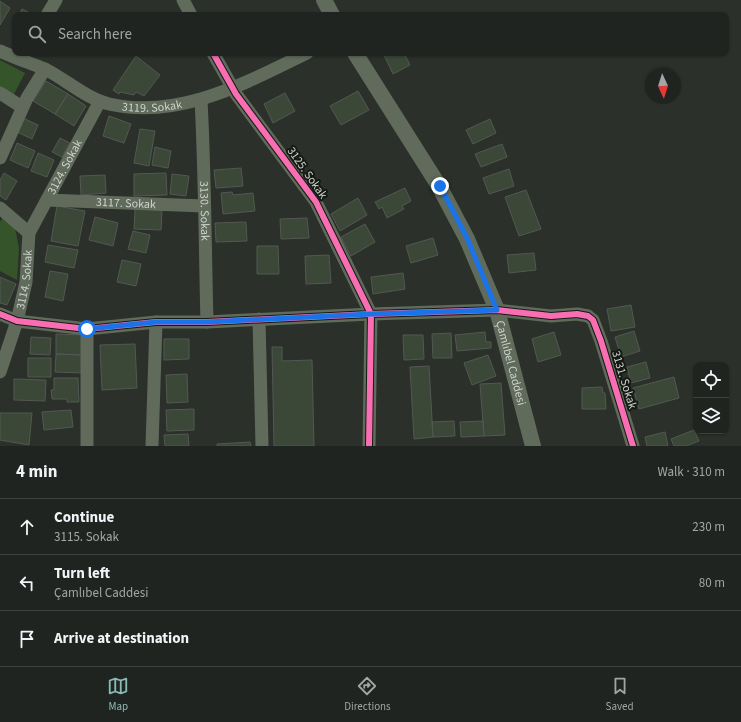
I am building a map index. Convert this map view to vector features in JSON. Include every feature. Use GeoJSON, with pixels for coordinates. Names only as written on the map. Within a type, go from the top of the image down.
{"type":"FeatureCollection","features":[{"type":"Feature","properties":{"kind":"street"},"geometry":{"type":"LineString","coordinates":[[49,12],[56,0]]}},
{"type":"Feature","properties":{"kind":"street"},"geometry":{"type":"LineString","coordinates":[[183,0],[190,12]]}},
{"type":"Feature","properties":{"kind":"street"},"geometry":{"type":"LineString","coordinates":[[324,0],[330,12]]}},
{"type":"Feature","properties":{"kind":"street","name":"3119. Sokak"},"geometry":{"type":"LineString","coordinates":[[0,51],[12,54]]}},
{"type":"Feature","properties":{"kind":"street","name":"3125. Sokak"},"geometry":{"type":"LineString","coordinates":[[215,56],[233,89],[316,202],[371,314]]}},
{"type":"Feature","properties":{"kind":"street","name":"3119. Sokak"},"geometry":{"type":"LineString","coordinates":[[23,57],[100,101],[108,104],[128,107],[150,107],[179,105],[201,100],[233,89],[301,56]]}},
{"type":"Feature","properties":{"kind":"street","name":"Çamlıbel Caddesi"},"geometry":{"type":"LineString","coordinates":[[357,56],[440,186],[467,238],[497,310],[533,446]]}},
{"type":"Feature","properties":{"kind":"street"},"geometry":{"type":"LineString","coordinates":[[0,158],[22,107],[45,70]]}},
{"type":"Feature","properties":{"kind":"street"},"geometry":{"type":"LineString","coordinates":[[0,93],[22,107]]}},
{"type":"Feature","properties":{"kind":"street","name":"3130. Sokak"},"geometry":{"type":"LineString","coordinates":[[201,100],[205,173],[204,206],[207,322]]}},
{"type":"Feature","properties":{"kind":"street","name":"3124. Sokak"},"geometry":{"type":"LineString","coordinates":[[29,233],[100,101]]}},
{"type":"Feature","properties":{"kind":"street","name":"3117. Sokak"},"geometry":{"type":"LineString","coordinates":[[47,200],[204,206]]}},
{"type":"Feature","properties":{"kind":"street"},"geometry":{"type":"LineString","coordinates":[[0,208],[29,233]]}},
{"type":"Feature","properties":{"kind":"street","name":"3114. Sokak"},"geometry":{"type":"LineString","coordinates":[[0,372],[2,354],[17,321],[26,282],[29,233]]}},
{"type":"Feature","properties":{"kind":"street"},"geometry":{"type":"LineString","coordinates":[[0,314],[17,321],[87,329],[156,322],[207,322],[371,314],[497,310]]}},
{"type":"Feature","properties":{"kind":"street","name":"3131. Sokak"},"geometry":{"type":"LineString","coordinates":[[497,310],[551,316],[577,314],[588,316],[593,320],[633,446]]}},
{"type":"Feature","properties":{"kind":"street"},"geometry":{"type":"LineString","coordinates":[[369,446],[371,314]]}},
{"type":"Feature","properties":{"kind":"street"},"geometry":{"type":"LineString","coordinates":[[259,319],[262,446]]}},
{"type":"Feature","properties":{"kind":"street"},"geometry":{"type":"LineString","coordinates":[[152,446],[156,322]]}},
{"type":"Feature","properties":{"kind":"street"},"geometry":{"type":"LineString","coordinates":[[87,329],[87,446]]}},
{"type":"Feature","properties":{"kind":"green space"},"geometry":{"type":"Polygon","coordinates":[[[0,60],[25,73],[12,98],[0,90],[0,60]]]}},
{"type":"Feature","properties":{"kind":"green space"},"geometry":{"type":"Polygon","coordinates":[[[3,217],[15,228],[19,248],[17,280],[0,271],[0,222],[3,217]]]}},
{"type":"Feature","properties":{"kind":"building"},"geometry":{"type":"Polygon","coordinates":[[[0,1],[10,8],[0,25],[0,1]]]}},
{"type":"Feature","properties":{"kind":"building"},"geometry":{"type":"Polygon","coordinates":[[[22,9],[28,12],[20,12],[22,9]]]}},
{"type":"Feature","properties":{"kind":"building"},"geometry":{"type":"Polygon","coordinates":[[[136,56],[160,75],[144,96],[136,92],[134,95],[120,92],[119,94],[113,90],[136,56]]]}},
{"type":"Feature","properties":{"kind":"building"},"geometry":{"type":"Polygon","coordinates":[[[384,56],[406,56],[410,65],[393,74],[384,56]]]}},
{"type":"Feature","properties":{"kind":"building"},"geometry":{"type":"Polygon","coordinates":[[[46,81],[68,94],[55,114],[33,101],[46,81]]]}},
{"type":"Feature","properties":{"kind":"building"},"geometry":{"type":"Polygon","coordinates":[[[358,91],[369,110],[341,125],[330,106],[358,91]]]}},
{"type":"Feature","properties":{"kind":"building"},"geometry":{"type":"Polygon","coordinates":[[[285,93],[295,111],[273,123],[264,104],[285,93]]]}},
{"type":"Feature","properties":{"kind":"building"},"geometry":{"type":"Polygon","coordinates":[[[68,94],[86,106],[74,126],[55,114],[68,94]]]}},
{"type":"Feature","properties":{"kind":"building"},"geometry":{"type":"Polygon","coordinates":[[[109,116],[131,124],[124,143],[103,136],[109,116]]]}},
{"type":"Feature","properties":{"kind":"building"},"geometry":{"type":"Polygon","coordinates":[[[23,118],[38,125],[32,139],[17,132],[23,118]]]}},
{"type":"Feature","properties":{"kind":"building"},"geometry":{"type":"Polygon","coordinates":[[[490,119],[496,133],[473,144],[466,130],[490,119]]]}},
{"type":"Feature","properties":{"kind":"building"},"geometry":{"type":"Polygon","coordinates":[[[140,129],[155,131],[149,166],[134,163],[140,129]]]}},
{"type":"Feature","properties":{"kind":"building"},"geometry":{"type":"Polygon","coordinates":[[[60,138],[70,143],[62,157],[52,152],[60,138]]]}},
{"type":"Feature","properties":{"kind":"building"},"geometry":{"type":"Polygon","coordinates":[[[17,143],[35,151],[28,168],[10,160],[17,143]]]}},
{"type":"Feature","properties":{"kind":"building"},"geometry":{"type":"Polygon","coordinates":[[[502,144],[507,157],[481,167],[475,154],[502,144]]]}},
{"type":"Feature","properties":{"kind":"building"},"geometry":{"type":"Polygon","coordinates":[[[155,147],[171,151],[168,168],[152,165],[155,147]]]}},
{"type":"Feature","properties":{"kind":"building"},"geometry":{"type":"Polygon","coordinates":[[[38,153],[54,160],[47,177],[31,171],[38,153]]]}},
{"type":"Feature","properties":{"kind":"building"},"geometry":{"type":"Polygon","coordinates":[[[241,168],[243,186],[216,188],[214,170],[241,168]]]}},
{"type":"Feature","properties":{"kind":"building"},"geometry":{"type":"Polygon","coordinates":[[[509,169],[514,186],[489,194],[483,178],[509,169]]]}},
{"type":"Feature","properties":{"kind":"building"},"geometry":{"type":"Polygon","coordinates":[[[4,173],[17,181],[6,200],[0,196],[0,180],[4,173]]]}},
{"type":"Feature","properties":{"kind":"building"},"geometry":{"type":"Polygon","coordinates":[[[166,173],[167,195],[134,196],[134,174],[166,173]]]}},
{"type":"Feature","properties":{"kind":"building"},"geometry":{"type":"Polygon","coordinates":[[[172,174],[189,176],[186,196],[170,194],[172,174]]]}},
{"type":"Feature","properties":{"kind":"building"},"geometry":{"type":"Polygon","coordinates":[[[105,175],[106,193],[81,195],[80,176],[105,175]]]}},
{"type":"Feature","properties":{"kind":"building"},"geometry":{"type":"Polygon","coordinates":[[[405,188],[411,201],[402,206],[404,209],[387,218],[382,207],[379,209],[375,202],[405,188]]]}},
{"type":"Feature","properties":{"kind":"building"},"geometry":{"type":"Polygon","coordinates":[[[526,190],[541,229],[519,236],[505,197],[526,190]]]}},
{"type":"Feature","properties":{"kind":"building"},"geometry":{"type":"Polygon","coordinates":[[[232,192],[233,195],[253,193],[255,211],[223,214],[221,193],[232,192]]]}},
{"type":"Feature","properties":{"kind":"building"},"geometry":{"type":"Polygon","coordinates":[[[358,198],[367,215],[340,231],[331,214],[358,198]]]}},
{"type":"Feature","properties":{"kind":"building"},"geometry":{"type":"Polygon","coordinates":[[[57,206],[85,211],[78,246],[51,241],[57,206]]]}},
{"type":"Feature","properties":{"kind":"building"},"geometry":{"type":"Polygon","coordinates":[[[135,209],[162,210],[161,230],[134,229],[135,209]]]}},
{"type":"Feature","properties":{"kind":"building"},"geometry":{"type":"Polygon","coordinates":[[[95,217],[118,223],[113,246],[89,240],[95,217]]]}},
{"type":"Feature","properties":{"kind":"building"},"geometry":{"type":"Polygon","coordinates":[[[307,218],[309,238],[281,239],[280,219],[307,218]]]}},
{"type":"Feature","properties":{"kind":"building"},"geometry":{"type":"Polygon","coordinates":[[[246,222],[247,241],[216,242],[215,223],[246,222]]]}},
{"type":"Feature","properties":{"kind":"building"},"geometry":{"type":"Polygon","coordinates":[[[365,224],[375,242],[351,256],[341,237],[365,224]]]}},
{"type":"Feature","properties":{"kind":"building"},"geometry":{"type":"Polygon","coordinates":[[[133,231],[150,235],[146,253],[128,249],[133,231]]]}},
{"type":"Feature","properties":{"kind":"building"},"geometry":{"type":"Polygon","coordinates":[[[433,238],[438,255],[411,263],[406,246],[433,238]]]}},
{"type":"Feature","properties":{"kind":"building"},"geometry":{"type":"Polygon","coordinates":[[[48,245],[78,250],[74,268],[45,262],[48,245]]]}},
{"type":"Feature","properties":{"kind":"building"},"geometry":{"type":"Polygon","coordinates":[[[257,246],[278,246],[279,274],[257,274],[257,246]]]}},
{"type":"Feature","properties":{"kind":"building"},"geometry":{"type":"Polygon","coordinates":[[[534,253],[536,270],[509,273],[507,255],[534,253]]]}},
{"type":"Feature","properties":{"kind":"building"},"geometry":{"type":"Polygon","coordinates":[[[329,255],[331,283],[306,284],[305,256],[329,255]]]}},
{"type":"Feature","properties":{"kind":"building"},"geometry":{"type":"Polygon","coordinates":[[[122,260],[141,264],[136,286],[117,282],[122,260]]]}},
{"type":"Feature","properties":{"kind":"building"},"geometry":{"type":"Polygon","coordinates":[[[50,271],[68,274],[63,301],[45,297],[50,271]]]}},
{"type":"Feature","properties":{"kind":"building"},"geometry":{"type":"Polygon","coordinates":[[[403,273],[405,289],[373,294],[371,277],[403,273]]]}},
{"type":"Feature","properties":{"kind":"building"},"geometry":{"type":"Polygon","coordinates":[[[0,277],[16,284],[7,305],[0,303],[0,277]]]}},
{"type":"Feature","properties":{"kind":"building"},"geometry":{"type":"Polygon","coordinates":[[[631,305],[635,327],[611,331],[607,309],[631,305]]]}},
{"type":"Feature","properties":{"kind":"building"},"geometry":{"type":"Polygon","coordinates":[[[634,331],[640,351],[621,357],[615,337],[634,331]]]}},
{"type":"Feature","properties":{"kind":"building"},"geometry":{"type":"Polygon","coordinates":[[[485,332],[486,342],[491,342],[491,348],[457,351],[455,335],[485,332]]]}},
{"type":"Feature","properties":{"kind":"building"},"geometry":{"type":"Polygon","coordinates":[[[554,332],[561,355],[538,362],[532,339],[554,332]]]}},
{"type":"Feature","properties":{"kind":"building"},"geometry":{"type":"Polygon","coordinates":[[[451,333],[452,358],[433,358],[432,334],[451,333]]]}},
{"type":"Feature","properties":{"kind":"building"},"geometry":{"type":"Polygon","coordinates":[[[56,334],[84,335],[83,355],[56,354],[56,334]]]}},
{"type":"Feature","properties":{"kind":"building"},"geometry":{"type":"Polygon","coordinates":[[[403,335],[423,335],[424,359],[404,360],[403,335]]]}},
{"type":"Feature","properties":{"kind":"building"},"geometry":{"type":"Polygon","coordinates":[[[31,337],[51,338],[50,355],[30,354],[31,337]]]}},
{"type":"Feature","properties":{"kind":"building"},"geometry":{"type":"Polygon","coordinates":[[[164,339],[189,339],[189,359],[164,360],[164,339]]]}},
{"type":"Feature","properties":{"kind":"building"},"geometry":{"type":"Polygon","coordinates":[[[135,344],[137,388],[102,390],[100,345],[135,344]]]}},
{"type":"Feature","properties":{"kind":"building"},"geometry":{"type":"Polygon","coordinates":[[[272,347],[282,347],[282,361],[312,360],[314,446],[274,446],[272,347]]]}},
{"type":"Feature","properties":{"kind":"building"},"geometry":{"type":"Polygon","coordinates":[[[56,354],[83,355],[83,373],[55,372],[56,354]]]}},
{"type":"Feature","properties":{"kind":"building"},"geometry":{"type":"Polygon","coordinates":[[[488,355],[496,376],[472,385],[464,363],[488,355]]]}},
{"type":"Feature","properties":{"kind":"building"},"geometry":{"type":"Polygon","coordinates":[[[28,358],[51,358],[51,377],[28,377],[28,358]]]}},
{"type":"Feature","properties":{"kind":"building"},"geometry":{"type":"Polygon","coordinates":[[[646,362],[650,378],[631,383],[627,367],[646,362]]]}},
{"type":"Feature","properties":{"kind":"building"},"geometry":{"type":"Polygon","coordinates":[[[429,366],[433,437],[414,439],[410,367],[429,366]]]}},
{"type":"Feature","properties":{"kind":"building"},"geometry":{"type":"Polygon","coordinates":[[[187,374],[188,402],[167,403],[166,375],[187,374]]]}},
{"type":"Feature","properties":{"kind":"building"},"geometry":{"type":"Polygon","coordinates":[[[674,377],[679,398],[639,409],[633,388],[674,377]]]}},
{"type":"Feature","properties":{"kind":"building"},"geometry":{"type":"Polygon","coordinates":[[[54,378],[78,378],[79,402],[67,402],[67,399],[52,399],[51,390],[54,390],[54,378]]]}},
{"type":"Feature","properties":{"kind":"building"},"geometry":{"type":"Polygon","coordinates":[[[14,379],[46,380],[45,401],[14,400],[14,379]]]}},
{"type":"Feature","properties":{"kind":"building"},"geometry":{"type":"Polygon","coordinates":[[[501,383],[505,435],[484,436],[480,384],[501,383]]]}},
{"type":"Feature","properties":{"kind":"building"},"geometry":{"type":"Polygon","coordinates":[[[602,387],[603,393],[605,393],[606,409],[582,409],[582,388],[602,387]]]}},
{"type":"Feature","properties":{"kind":"building"},"geometry":{"type":"Polygon","coordinates":[[[194,409],[194,430],[167,431],[166,410],[194,409]]]}},
{"type":"Feature","properties":{"kind":"building"},"geometry":{"type":"Polygon","coordinates":[[[71,410],[73,427],[44,430],[42,412],[71,410]]]}},
{"type":"Feature","properties":{"kind":"building"},"geometry":{"type":"Polygon","coordinates":[[[0,413],[32,413],[29,445],[0,440],[0,413]]]}},
{"type":"Feature","properties":{"kind":"building"},"geometry":{"type":"Polygon","coordinates":[[[454,421],[455,436],[433,437],[432,422],[454,421]]]}},
{"type":"Feature","properties":{"kind":"building"},"geometry":{"type":"Polygon","coordinates":[[[483,421],[484,436],[461,437],[460,422],[483,421]]]}},
{"type":"Feature","properties":{"kind":"building"},"geometry":{"type":"Polygon","coordinates":[[[693,430],[693,434],[696,434],[699,441],[686,446],[674,446],[671,439],[693,430]]]}},
{"type":"Feature","properties":{"kind":"building"},"geometry":{"type":"Polygon","coordinates":[[[665,432],[668,446],[647,446],[645,437],[665,432]]]}},
{"type":"Feature","properties":{"kind":"building"},"geometry":{"type":"Polygon","coordinates":[[[188,434],[189,446],[165,446],[164,435],[188,434]]]}},
{"type":"Feature","properties":{"kind":"building"},"geometry":{"type":"Polygon","coordinates":[[[250,442],[251,446],[217,446],[217,444],[250,442]]]}},
{"type":"Feature","properties":{"kind":"cycle path"},"geometry":{"type":"LineString","coordinates":[[215,56],[236,94],[316,202],[371,314],[369,446]]}},
{"type":"Feature","properties":{"kind":"cycle path"},"geometry":{"type":"LineString","coordinates":[[0,314],[17,321],[87,329],[156,322],[207,322],[371,314],[497,310],[551,316],[577,314],[588,316],[593,320],[601,341],[633,446]]}},
{"type":"Feature","properties":{"kind":"route"},"geometry":{"type":"LineString","coordinates":[[87,329],[156,322],[207,322],[371,314],[497,310],[467,238],[440,186]]}}]}
